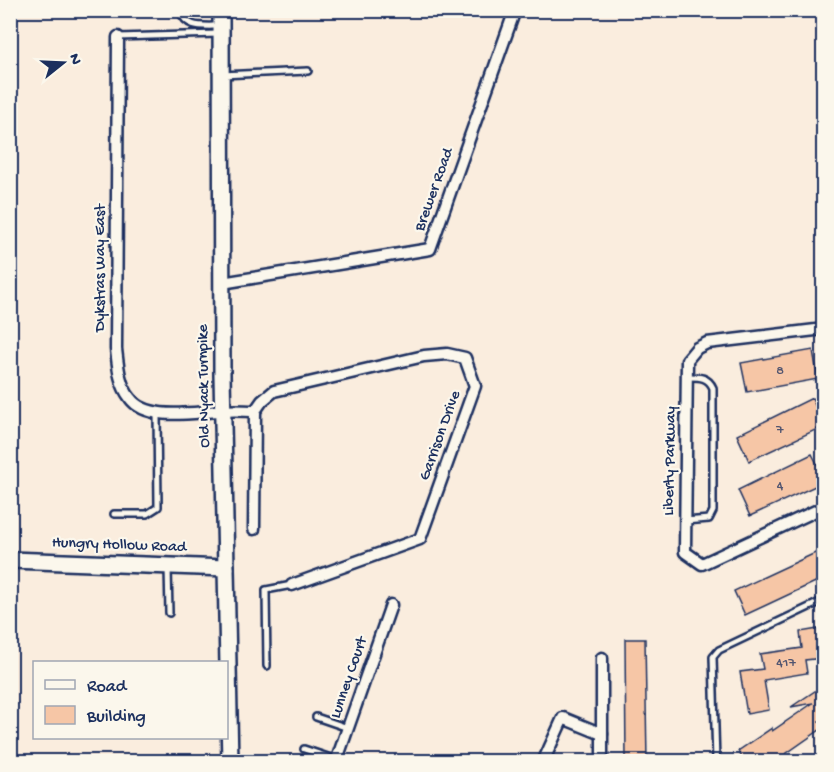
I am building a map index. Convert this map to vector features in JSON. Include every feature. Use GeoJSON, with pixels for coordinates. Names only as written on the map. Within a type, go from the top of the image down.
{"type":"FeatureCollection","features":[{"type":"Feature","properties":{"kind":"street","name":"Brewer Road"},"geometry":{"type":"LineString","coordinates":[[222,283],[430,249],[515,10]]}},
{"type":"Feature","properties":{"kind":"street","name":"Old Nyack Turnpike"},"geometry":{"type":"LineString","coordinates":[[220,24],[223,411],[228,661]]}},
{"type":"Feature","properties":{"kind":"street","name":"Dykstras Way East"},"geometry":{"type":"LineString","coordinates":[[118,37],[116,349],[120,379],[131,400],[152,412],[173,414],[223,411]]}},
{"type":"Feature","properties":{"kind":"street","name":"Liberty Parkway"},"geometry":{"type":"LineString","coordinates":[[824,329],[706,343],[697,348],[687,360],[685,552],[702,564],[824,507]]}},
{"type":"Feature","properties":{"kind":"street","name":"Garrison Drive"},"geometry":{"type":"LineString","coordinates":[[255,411],[262,401],[274,391],[424,356],[447,354],[465,358],[475,386],[420,539],[292,585]]}},
{"type":"Feature","properties":{"kind":"street"},"geometry":{"type":"LineString","coordinates":[[223,411],[255,411],[254,529]]}},
{"type":"Feature","properties":{"kind":"street","name":"Hungry Hollow Road"},"geometry":{"type":"LineString","coordinates":[[10,560],[226,568]]}},
{"type":"Feature","properties":{"kind":"street","name":"Lunney Court"},"geometry":{"type":"LineString","coordinates":[[336,761],[392,605]]}},
{"type":"Feature","properties":{"kind":"street"},"geometry":{"type":"LineString","coordinates":[[602,658],[602,762]]}},
{"type":"Feature","properties":{"kind":"street","name":"Old Nyack Turnpike"},"geometry":{"type":"LineString","coordinates":[[228,665],[230,762]]}},
{"type":"Feature","properties":{"kind":"street"},"geometry":{"type":"LineString","coordinates":[[543,762],[563,718],[602,734]]}},
{"type":"Feature","properties":{"kind":"lane"},"geometry":{"type":"LineString","coordinates":[[180,10],[188,23],[195,26],[220,24]]}},
{"type":"Feature","properties":{"kind":"lane"},"geometry":{"type":"LineString","coordinates":[[118,37],[220,24]]}},
{"type":"Feature","properties":{"kind":"lane"},"geometry":{"type":"LineString","coordinates":[[220,75],[308,71]]}},
{"type":"Feature","properties":{"kind":"lane"},"geometry":{"type":"LineString","coordinates":[[685,521],[709,519],[714,511],[713,388],[711,383],[703,377],[687,377]]}},
{"type":"Feature","properties":{"kind":"lane"},"geometry":{"type":"LineString","coordinates":[[114,514],[147,514],[158,507],[157,412]]}},
{"type":"Feature","properties":{"kind":"lane"},"geometry":{"type":"LineString","coordinates":[[168,565],[169,613]]}},
{"type":"Feature","properties":{"kind":"lane"},"geometry":{"type":"LineString","coordinates":[[267,666],[266,590],[292,585]]}},
{"type":"Feature","properties":{"kind":"lane"},"geometry":{"type":"LineString","coordinates":[[716,762],[713,657],[719,650],[824,600]]}},
{"type":"Feature","properties":{"kind":"lane"},"geometry":{"type":"LineString","coordinates":[[316,717],[348,728]]}},
{"type":"Feature","properties":{"kind":"lane"},"geometry":{"type":"LineString","coordinates":[[304,749],[336,761]]}},
{"type":"Feature","properties":{"kind":"building"},"geometry":{"type":"Polygon","coordinates":[[[813,350],[818,379],[747,392],[741,363],[813,350]]]}},
{"type":"Feature","properties":{"kind":"building"},"geometry":{"type":"Polygon","coordinates":[[[812,398],[824,426],[749,461],[737,435],[812,398]]]}},
{"type":"Feature","properties":{"kind":"building"},"geometry":{"type":"Polygon","coordinates":[[[812,454],[824,477],[824,482],[750,516],[738,490],[812,454]]]}},
{"type":"Feature","properties":{"kind":"building"},"geometry":{"type":"Polygon","coordinates":[[[824,549],[824,578],[745,615],[734,591],[824,549]]]}},
{"type":"Feature","properties":{"kind":"building"},"geometry":{"type":"Polygon","coordinates":[[[824,628],[824,658],[805,660],[807,673],[764,680],[769,710],[747,714],[740,672],[763,669],[760,654],[802,648],[800,632],[824,628]]]}},
{"type":"Feature","properties":{"kind":"building"},"geometry":{"type":"Polygon","coordinates":[[[625,639],[645,639],[647,762],[626,762],[625,639]]]}},
{"type":"Feature","properties":{"kind":"building"},"geometry":{"type":"Polygon","coordinates":[[[824,685],[824,719],[819,721],[824,727],[774,762],[745,762],[738,751],[813,703],[791,707],[824,685]]]}}]}
